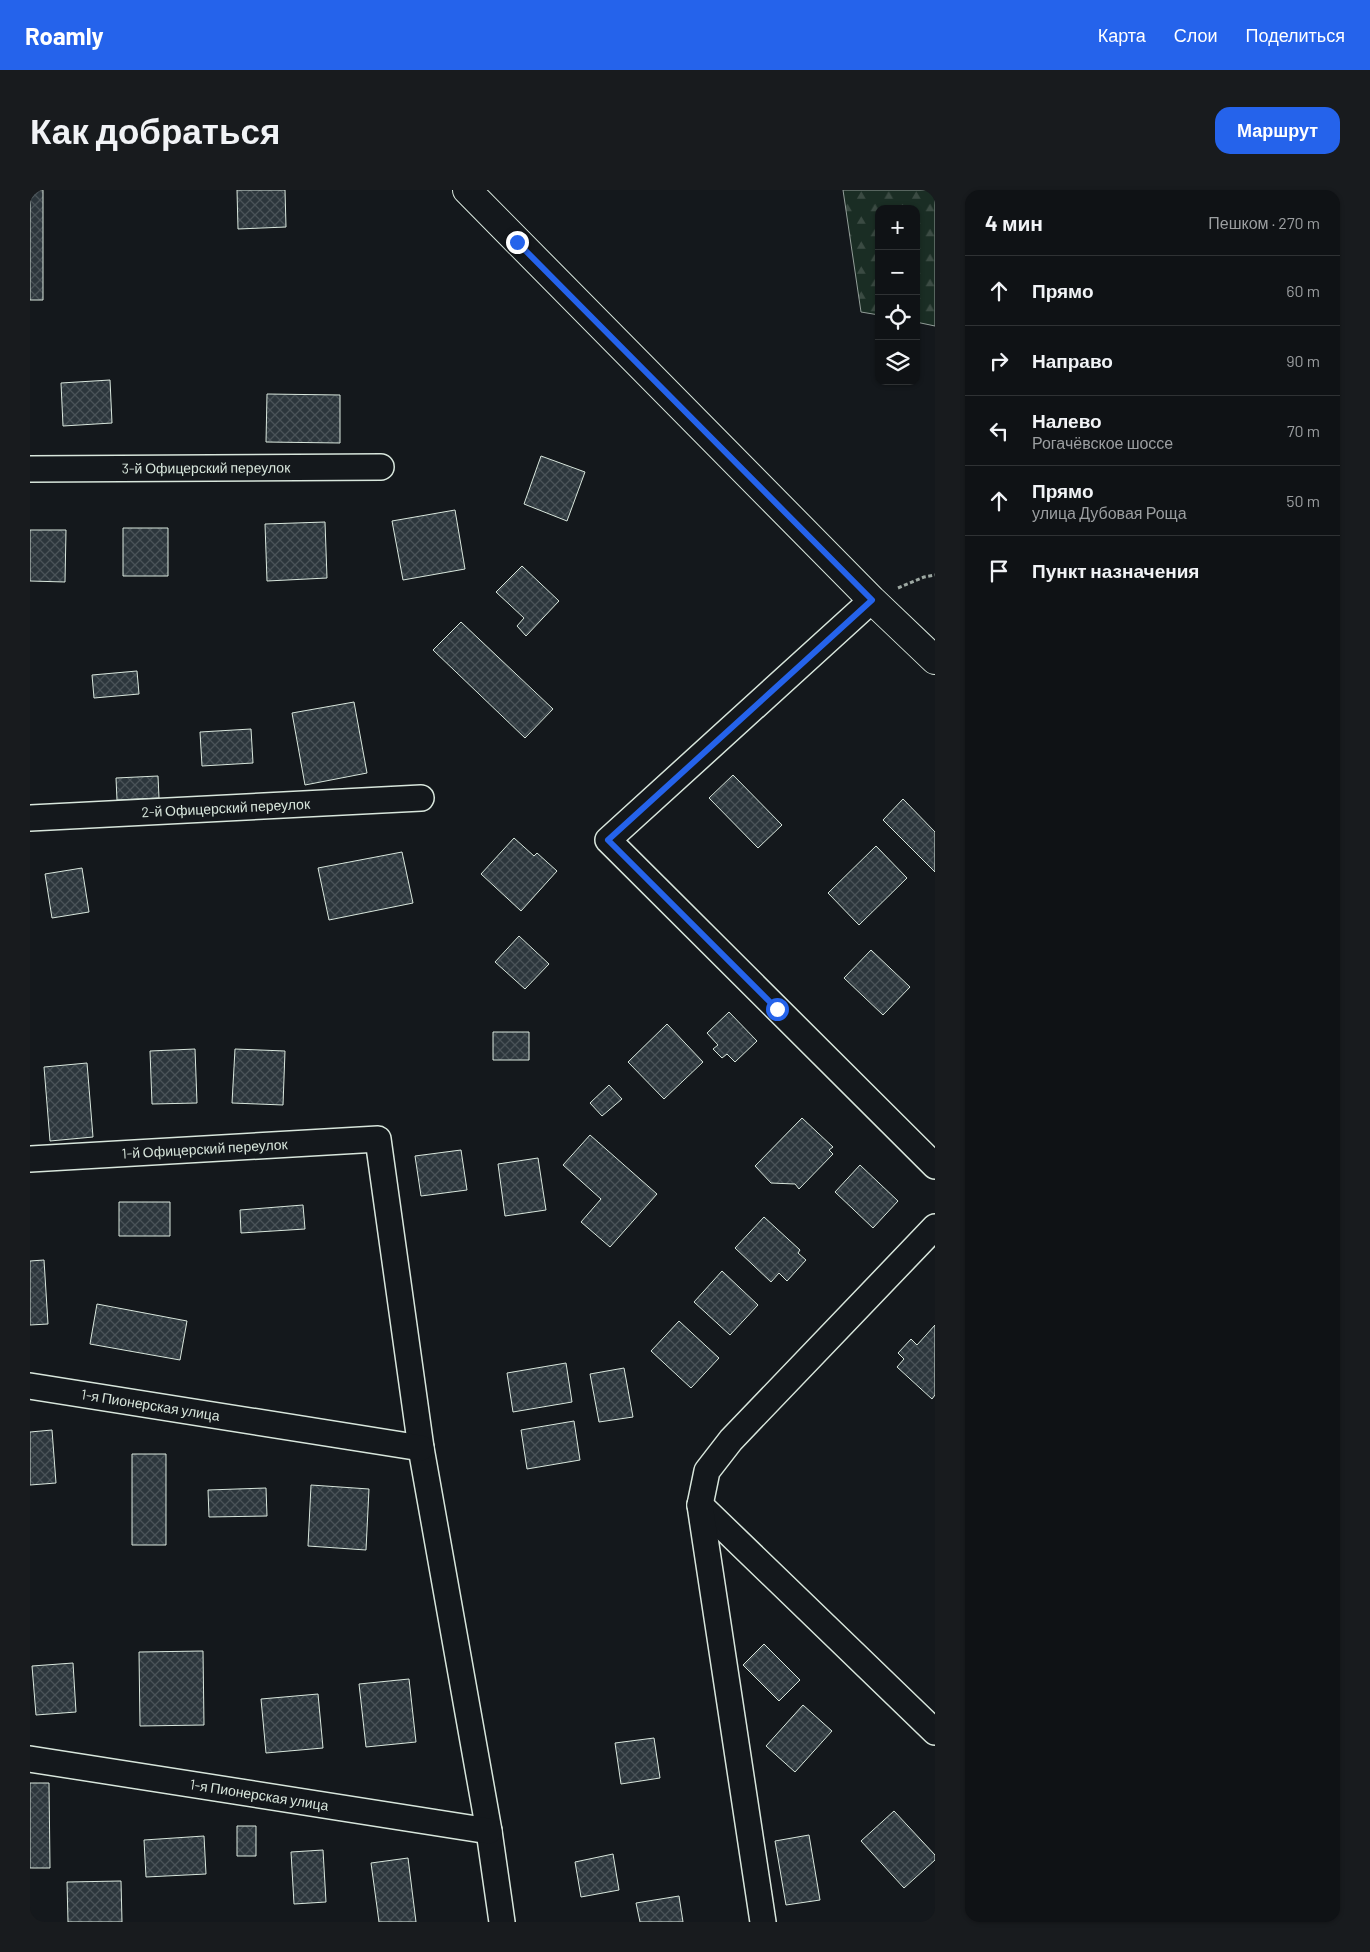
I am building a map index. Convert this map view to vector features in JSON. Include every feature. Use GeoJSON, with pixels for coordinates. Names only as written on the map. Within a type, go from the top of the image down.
{"type":"FeatureCollection","features":[{"type":"Feature","properties":{"kind":"main road"},"geometry":{"type":"LineString","coordinates":[[466,190],[872,600],[935,660]]}},
{"type":"Feature","properties":{"kind":"street","name":"3-й Офицерский переулок"},"geometry":{"type":"LineString","coordinates":[[30,469],[381,467]]}},
{"type":"Feature","properties":{"kind":"street"},"geometry":{"type":"LineString","coordinates":[[872,600],[608,840],[935,1166]]}},
{"type":"Feature","properties":{"kind":"street","name":"2-й Офицерский переулок"},"geometry":{"type":"LineString","coordinates":[[30,818],[421,798]]}},
{"type":"Feature","properties":{"kind":"street","name":"1-й Офицерский переулок"},"geometry":{"type":"LineString","coordinates":[[30,1160],[378,1139],[421,1448]]}},
{"type":"Feature","properties":{"kind":"street"},"geometry":{"type":"LineString","coordinates":[[763,1922],[700,1505],[707,1471],[731,1440],[935,1227]]}},
{"type":"Feature","properties":{"kind":"street","name":"1-я Пионерская улица"},"geometry":{"type":"LineString","coordinates":[[30,1386],[421,1448]]}},
{"type":"Feature","properties":{"kind":"street"},"geometry":{"type":"LineString","coordinates":[[421,1448],[489,1831],[502,1922]]}},
{"type":"Feature","properties":{"kind":"street"},"geometry":{"type":"LineString","coordinates":[[700,1505],[935,1732]]}},
{"type":"Feature","properties":{"kind":"street","name":"1-я Пионерская улица"},"geometry":{"type":"LineString","coordinates":[[30,1759],[489,1831]]}},
{"type":"Feature","properties":{"kind":"path"},"geometry":{"type":"LineString","coordinates":[[872,600],[924,577],[935,575]]}},
{"type":"Feature","properties":{"kind":"green space"},"geometry":{"type":"Polygon","coordinates":[[[843,190],[935,190],[935,326],[920,323],[920,205],[875,205],[875,314],[861,312],[843,190]]]}},
{"type":"Feature","properties":{"kind":"building"},"geometry":{"type":"Polygon","coordinates":[[[30,190],[43,190],[43,300],[30,300],[30,190]]]}},
{"type":"Feature","properties":{"kind":"building"},"geometry":{"type":"Polygon","coordinates":[[[237,190],[285,190],[286,227],[238,229],[237,190]]]}},
{"type":"Feature","properties":{"kind":"building"},"geometry":{"type":"Polygon","coordinates":[[[110,380],[112,423],[63,426],[61,383],[110,380]]]}},
{"type":"Feature","properties":{"kind":"building"},"geometry":{"type":"Polygon","coordinates":[[[267,394],[340,395],[340,443],[266,442],[267,394]]]}},
{"type":"Feature","properties":{"kind":"building"},"geometry":{"type":"Polygon","coordinates":[[[541,456],[585,472],[567,521],[524,504],[541,456]]]}},
{"type":"Feature","properties":{"kind":"building"},"geometry":{"type":"Polygon","coordinates":[[[455,510],[465,569],[403,580],[392,521],[455,510]]]}},
{"type":"Feature","properties":{"kind":"building"},"geometry":{"type":"Polygon","coordinates":[[[325,522],[327,578],[267,581],[265,524],[325,522]]]}},
{"type":"Feature","properties":{"kind":"building"},"geometry":{"type":"Polygon","coordinates":[[[123,528],[168,528],[168,576],[123,576],[123,528]]]}},
{"type":"Feature","properties":{"kind":"building"},"geometry":{"type":"Polygon","coordinates":[[[30,530],[66,530],[65,582],[30,581],[30,530]]]}},
{"type":"Feature","properties":{"kind":"building"},"geometry":{"type":"Polygon","coordinates":[[[522,566],[559,601],[526,636],[517,626],[524,618],[496,592],[522,566]]]}},
{"type":"Feature","properties":{"kind":"building"},"geometry":{"type":"Polygon","coordinates":[[[461,622],[553,709],[525,738],[433,650],[461,622]]]}},
{"type":"Feature","properties":{"kind":"building"},"geometry":{"type":"Polygon","coordinates":[[[137,671],[139,694],[94,698],[92,675],[137,671]]]}},
{"type":"Feature","properties":{"kind":"building"},"geometry":{"type":"Polygon","coordinates":[[[354,702],[367,773],[305,785],[292,713],[354,702]]]}},
{"type":"Feature","properties":{"kind":"building"},"geometry":{"type":"Polygon","coordinates":[[[251,729],[253,763],[202,766],[200,732],[251,729]]]}},
{"type":"Feature","properties":{"kind":"building"},"geometry":{"type":"Polygon","coordinates":[[[733,775],[782,825],[758,848],[709,798],[733,775]]]}},
{"type":"Feature","properties":{"kind":"building"},"geometry":{"type":"Polygon","coordinates":[[[158,776],[159,798],[117,800],[116,778],[158,776]]]}},
{"type":"Feature","properties":{"kind":"building"},"geometry":{"type":"Polygon","coordinates":[[[903,799],[935,832],[935,872],[883,820],[903,799]]]}},
{"type":"Feature","properties":{"kind":"building"},"geometry":{"type":"Polygon","coordinates":[[[514,838],[534,856],[537,853],[557,871],[521,911],[481,874],[514,838]]]}},
{"type":"Feature","properties":{"kind":"building"},"geometry":{"type":"Polygon","coordinates":[[[876,846],[907,878],[859,925],[828,893],[876,846]]]}},
{"type":"Feature","properties":{"kind":"building"},"geometry":{"type":"Polygon","coordinates":[[[402,852],[413,903],[329,920],[318,868],[402,852]]]}},
{"type":"Feature","properties":{"kind":"building"},"geometry":{"type":"Polygon","coordinates":[[[82,868],[89,912],[52,918],[45,874],[82,868]]]}},
{"type":"Feature","properties":{"kind":"building"},"geometry":{"type":"Polygon","coordinates":[[[519,936],[549,964],[525,989],[495,962],[519,936]]]}},
{"type":"Feature","properties":{"kind":"building"},"geometry":{"type":"Polygon","coordinates":[[[871,950],[910,987],[883,1015],[844,978],[871,950]]]}},
{"type":"Feature","properties":{"kind":"building"},"geometry":{"type":"Polygon","coordinates":[[[729,1012],[757,1041],[735,1062],[727,1054],[722,1058],[713,1049],[718,1045],[707,1033],[729,1012]]]}},
{"type":"Feature","properties":{"kind":"building"},"geometry":{"type":"Polygon","coordinates":[[[667,1024],[703,1062],[664,1099],[628,1062],[667,1024]]]}},
{"type":"Feature","properties":{"kind":"building"},"geometry":{"type":"Polygon","coordinates":[[[493,1032],[529,1032],[529,1060],[493,1060],[493,1032]]]}},
{"type":"Feature","properties":{"kind":"building"},"geometry":{"type":"Polygon","coordinates":[[[195,1049],[197,1103],[152,1104],[150,1051],[195,1049]]]}},
{"type":"Feature","properties":{"kind":"building"},"geometry":{"type":"Polygon","coordinates":[[[235,1049],[285,1051],[283,1105],[232,1103],[235,1049]]]}},
{"type":"Feature","properties":{"kind":"building"},"geometry":{"type":"Polygon","coordinates":[[[87,1063],[93,1137],[50,1141],[44,1067],[87,1063]]]}},
{"type":"Feature","properties":{"kind":"building"},"geometry":{"type":"Polygon","coordinates":[[[609,1085],[622,1099],[602,1116],[590,1103],[609,1085]]]}},
{"type":"Feature","properties":{"kind":"building"},"geometry":{"type":"Polygon","coordinates":[[[802,1118],[833,1147],[829,1150],[833,1154],[799,1189],[795,1184],[771,1183],[755,1166],[802,1118]]]}},
{"type":"Feature","properties":{"kind":"building"},"geometry":{"type":"Polygon","coordinates":[[[590,1135],[657,1194],[610,1247],[581,1222],[601,1199],[563,1165],[590,1135]]]}},
{"type":"Feature","properties":{"kind":"building"},"geometry":{"type":"Polygon","coordinates":[[[461,1150],[467,1190],[421,1196],[415,1156],[461,1150]]]}},
{"type":"Feature","properties":{"kind":"building"},"geometry":{"type":"Polygon","coordinates":[[[538,1158],[546,1210],[505,1216],[498,1164],[538,1158]]]}},
{"type":"Feature","properties":{"kind":"building"},"geometry":{"type":"Polygon","coordinates":[[[860,1165],[898,1201],[873,1228],[835,1192],[860,1165]]]}},
{"type":"Feature","properties":{"kind":"building"},"geometry":{"type":"Polygon","coordinates":[[[119,1202],[170,1202],[170,1236],[119,1236],[119,1202]]]}},
{"type":"Feature","properties":{"kind":"building"},"geometry":{"type":"Polygon","coordinates":[[[303,1205],[305,1229],[241,1233],[240,1210],[303,1205]]]}},
{"type":"Feature","properties":{"kind":"building"},"geometry":{"type":"Polygon","coordinates":[[[764,1217],[800,1250],[798,1253],[806,1260],[787,1281],[779,1273],[771,1282],[735,1248],[764,1217]]]}},
{"type":"Feature","properties":{"kind":"building"},"geometry":{"type":"Polygon","coordinates":[[[44,1260],[48,1324],[30,1325],[30,1261],[44,1260]]]}},
{"type":"Feature","properties":{"kind":"building"},"geometry":{"type":"Polygon","coordinates":[[[722,1271],[758,1305],[730,1335],[694,1302],[722,1271]]]}},
{"type":"Feature","properties":{"kind":"building"},"geometry":{"type":"Polygon","coordinates":[[[97,1304],[187,1321],[180,1360],[90,1344],[97,1304]]]}},
{"type":"Feature","properties":{"kind":"building"},"geometry":{"type":"Polygon","coordinates":[[[679,1321],[719,1358],[691,1388],[651,1351],[679,1321]]]}},
{"type":"Feature","properties":{"kind":"building"},"geometry":{"type":"Polygon","coordinates":[[[935,1325],[935,1395],[932,1399],[897,1367],[904,1359],[898,1353],[911,1339],[917,1345],[935,1325]]]}},
{"type":"Feature","properties":{"kind":"building"},"geometry":{"type":"Polygon","coordinates":[[[566,1363],[572,1402],[513,1412],[507,1373],[566,1363]]]}},
{"type":"Feature","properties":{"kind":"building"},"geometry":{"type":"Polygon","coordinates":[[[624,1368],[633,1417],[599,1422],[590,1374],[624,1368]]]}},
{"type":"Feature","properties":{"kind":"building"},"geometry":{"type":"Polygon","coordinates":[[[574,1421],[580,1460],[527,1469],[521,1430],[574,1421]]]}},
{"type":"Feature","properties":{"kind":"building"},"geometry":{"type":"Polygon","coordinates":[[[52,1430],[56,1483],[30,1485],[30,1432],[52,1430]]]}},
{"type":"Feature","properties":{"kind":"building"},"geometry":{"type":"Polygon","coordinates":[[[132,1454],[166,1454],[166,1545],[132,1545],[132,1454]]]}},
{"type":"Feature","properties":{"kind":"building"},"geometry":{"type":"Polygon","coordinates":[[[311,1485],[369,1489],[366,1550],[308,1546],[311,1485]]]}},
{"type":"Feature","properties":{"kind":"building"},"geometry":{"type":"Polygon","coordinates":[[[266,1488],[267,1516],[209,1517],[208,1490],[266,1488]]]}},
{"type":"Feature","properties":{"kind":"building"},"geometry":{"type":"Polygon","coordinates":[[[764,1644],[800,1680],[779,1701],[743,1665],[764,1644]]]}},
{"type":"Feature","properties":{"kind":"building"},"geometry":{"type":"Polygon","coordinates":[[[203,1651],[204,1725],[140,1726],[139,1652],[203,1651]]]}},
{"type":"Feature","properties":{"kind":"building"},"geometry":{"type":"Polygon","coordinates":[[[73,1663],[76,1712],[36,1715],[32,1666],[73,1663]]]}},
{"type":"Feature","properties":{"kind":"building"},"geometry":{"type":"Polygon","coordinates":[[[409,1679],[416,1742],[366,1747],[359,1684],[409,1679]]]}},
{"type":"Feature","properties":{"kind":"building"},"geometry":{"type":"Polygon","coordinates":[[[318,1694],[323,1748],[266,1753],[261,1699],[318,1694]]]}},
{"type":"Feature","properties":{"kind":"building"},"geometry":{"type":"Polygon","coordinates":[[[803,1705],[832,1731],[795,1772],[766,1746],[803,1705]]]}},
{"type":"Feature","properties":{"kind":"building"},"geometry":{"type":"Polygon","coordinates":[[[654,1738],[660,1778],[621,1784],[615,1743],[654,1738]]]}},
{"type":"Feature","properties":{"kind":"building"},"geometry":{"type":"Polygon","coordinates":[[[30,1783],[49,1783],[50,1868],[30,1868],[30,1783]]]}},
{"type":"Feature","properties":{"kind":"building"},"geometry":{"type":"Polygon","coordinates":[[[894,1811],[935,1855],[935,1860],[904,1888],[861,1841],[894,1811]]]}},
{"type":"Feature","properties":{"kind":"building"},"geometry":{"type":"Polygon","coordinates":[[[237,1826],[256,1826],[256,1856],[237,1856],[237,1826]]]}},
{"type":"Feature","properties":{"kind":"building"},"geometry":{"type":"Polygon","coordinates":[[[809,1835],[820,1900],[786,1905],[775,1841],[809,1835]]]}},
{"type":"Feature","properties":{"kind":"building"},"geometry":{"type":"Polygon","coordinates":[[[204,1836],[206,1874],[146,1877],[144,1840],[204,1836]]]}},
{"type":"Feature","properties":{"kind":"building"},"geometry":{"type":"Polygon","coordinates":[[[323,1850],[326,1902],[294,1904],[291,1852],[323,1850]]]}},
{"type":"Feature","properties":{"kind":"building"},"geometry":{"type":"Polygon","coordinates":[[[613,1854],[619,1890],[581,1897],[575,1862],[613,1854]]]}},
{"type":"Feature","properties":{"kind":"building"},"geometry":{"type":"Polygon","coordinates":[[[408,1858],[416,1922],[379,1922],[371,1863],[408,1858]]]}},
{"type":"Feature","properties":{"kind":"building"},"geometry":{"type":"Polygon","coordinates":[[[121,1881],[122,1922],[68,1922],[67,1882],[121,1881]]]}},
{"type":"Feature","properties":{"kind":"building"},"geometry":{"type":"Polygon","coordinates":[[[679,1896],[683,1922],[640,1922],[636,1903],[679,1896]]]}},
{"type":"Feature","properties":{"kind":"route"},"geometry":{"type":"LineString","coordinates":[[517,242],[872,600],[608,840],[777,1009]]}}]}
